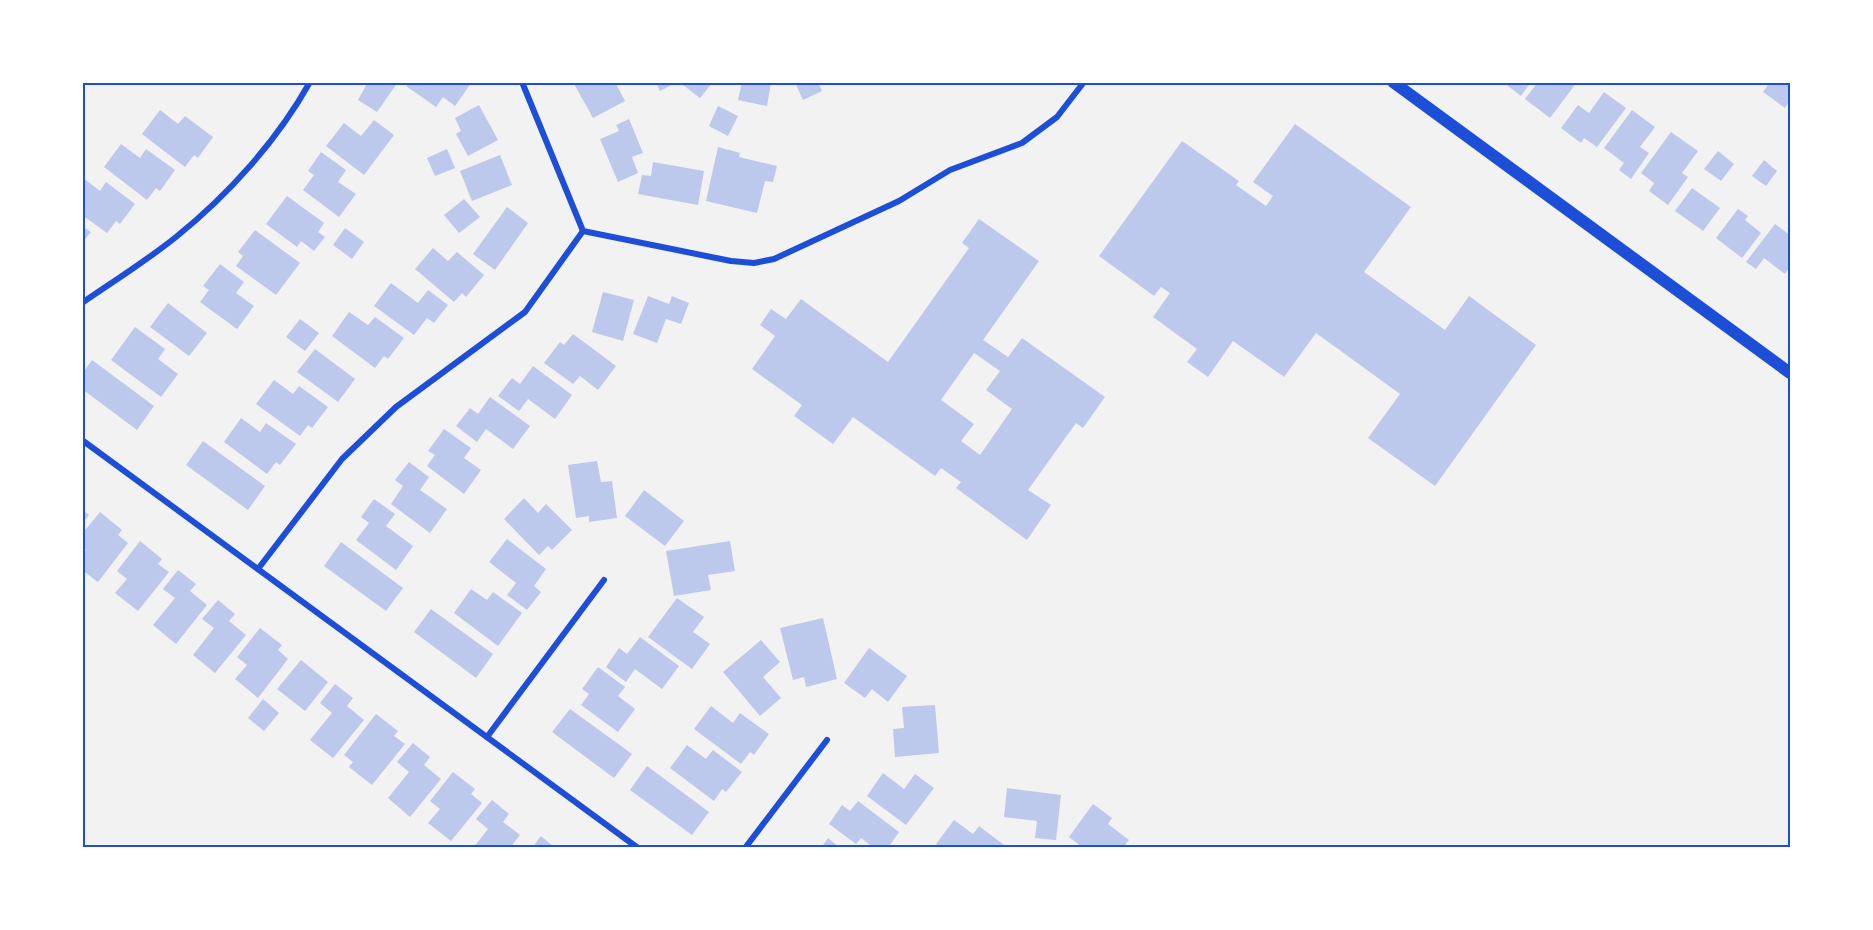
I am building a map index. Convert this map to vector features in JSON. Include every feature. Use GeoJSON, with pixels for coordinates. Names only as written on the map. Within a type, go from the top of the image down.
{"type":"FeatureCollection","features":[{"type":"Feature","properties":{"kind":"main road"},"geometry":{"type":"LineString","coordinates":[[1393,82],[1791,372]]}},
{"type":"Feature","properties":{"kind":"street"},"geometry":{"type":"LineString","coordinates":[[82,303],[143,262],[208,210],[270,141],[310,82]]}},
{"type":"Feature","properties":{"kind":"street"},"geometry":{"type":"LineString","coordinates":[[522,82],[583,231]]}},
{"type":"Feature","properties":{"kind":"street"},"geometry":{"type":"LineString","coordinates":[[583,231],[731,261],[754,263],[774,259],[899,201],[950,170],[1022,143],[1057,117],[1084,82]]}},
{"type":"Feature","properties":{"kind":"street"},"geometry":{"type":"LineString","coordinates":[[258,569],[342,459],[396,407],[525,312],[583,231]]}},
{"type":"Feature","properties":{"kind":"street"},"geometry":{"type":"LineString","coordinates":[[82,440],[638,848]]}},
{"type":"Feature","properties":{"kind":"street"},"geometry":{"type":"LineString","coordinates":[[487,737],[604,580]]}},
{"type":"Feature","properties":{"kind":"street"},"geometry":{"type":"LineString","coordinates":[[745,848],[827,740]]}},
{"type":"Feature","properties":{"kind":"building"},"geometry":{"type":"Polygon","coordinates":[[[368,82],[398,82],[377,112],[358,100],[368,82]]]}},
{"type":"Feature","properties":{"kind":"building"},"geometry":{"type":"Polygon","coordinates":[[[409,82],[471,83],[455,106],[443,97],[436,107],[406,86],[409,82]]]}},
{"type":"Feature","properties":{"kind":"building"},"geometry":{"type":"Polygon","coordinates":[[[573,82],[615,82],[625,101],[593,118],[573,82]]]}},
{"type":"Feature","properties":{"kind":"building"},"geometry":{"type":"Polygon","coordinates":[[[656,82],[677,82],[660,91],[656,82]]]}},
{"type":"Feature","properties":{"kind":"building"},"geometry":{"type":"Polygon","coordinates":[[[684,82],[713,82],[700,98],[683,85],[684,82]]]}},
{"type":"Feature","properties":{"kind":"building"},"geometry":{"type":"Polygon","coordinates":[[[742,82],[771,82],[767,106],[738,100],[742,82]]]}},
{"type":"Feature","properties":{"kind":"building"},"geometry":{"type":"Polygon","coordinates":[[[795,82],[818,82],[822,91],[803,100],[795,82]]]}},
{"type":"Feature","properties":{"kind":"building"},"geometry":{"type":"Polygon","coordinates":[[[1503,82],[1531,82],[1521,96],[1503,82]]]}},
{"type":"Feature","properties":{"kind":"building"},"geometry":{"type":"Polygon","coordinates":[[[1538,82],[1577,82],[1550,118],[1525,99],[1538,82]]]}},
{"type":"Feature","properties":{"kind":"building"},"geometry":{"type":"Polygon","coordinates":[[[1770,82],[1790,82],[1790,100],[1785,108],[1763,92],[1770,82]]]}},
{"type":"Feature","properties":{"kind":"building"},"geometry":{"type":"Polygon","coordinates":[[[1604,92],[1626,108],[1597,147],[1584,138],[1581,143],[1561,128],[1578,105],[1589,113],[1604,92]]]}},
{"type":"Feature","properties":{"kind":"building"},"geometry":{"type":"Polygon","coordinates":[[[479,105],[498,140],[468,156],[456,134],[461,131],[455,118],[479,105]]]}},
{"type":"Feature","properties":{"kind":"building"},"geometry":{"type":"Polygon","coordinates":[[[718,106],[738,116],[728,136],[709,126],[718,106]]]}},
{"type":"Feature","properties":{"kind":"building"},"geometry":{"type":"Polygon","coordinates":[[[160,110],[178,124],[185,116],[213,137],[198,158],[194,155],[185,167],[142,134],[160,110]]]}},
{"type":"Feature","properties":{"kind":"building"},"geometry":{"type":"Polygon","coordinates":[[[1632,110],[1655,127],[1640,147],[1649,153],[1631,179],[1619,170],[1624,163],[1604,148],[1632,110]]]}},
{"type":"Feature","properties":{"kind":"building"},"geometry":{"type":"Polygon","coordinates":[[[629,119],[643,153],[632,157],[638,173],[618,182],[600,139],[619,131],[616,125],[629,119]]]}},
{"type":"Feature","properties":{"kind":"building"},"geometry":{"type":"Polygon","coordinates":[[[374,120],[394,135],[364,175],[326,146],[344,123],[361,136],[374,120]]]}},
{"type":"Feature","properties":{"kind":"building"},"geometry":{"type":"Polygon","coordinates":[[[1295,124],[1411,207],[1364,272],[1445,330],[1469,296],[1536,345],[1435,486],[1368,438],[1400,394],[1316,333],[1284,377],[1233,341],[1208,377],[1187,362],[1197,349],[1153,317],[1170,293],[1161,287],[1154,296],[1099,256],[1182,141],[1239,181],[1236,185],[1266,206],[1273,196],[1253,182],[1295,124]]]}},
{"type":"Feature","properties":{"kind":"building"},"geometry":{"type":"Polygon","coordinates":[[[1671,132],[1698,151],[1682,173],[1688,177],[1668,205],[1649,191],[1654,183],[1641,173],[1671,132]]]}},
{"type":"Feature","properties":{"kind":"building"},"geometry":{"type":"Polygon","coordinates":[[[121,144],[140,158],[146,149],[175,170],[160,191],[156,188],[147,200],[104,167],[121,144]]]}},
{"type":"Feature","properties":{"kind":"building"},"geometry":{"type":"Polygon","coordinates":[[[718,147],[740,153],[739,157],[777,166],[773,182],[765,181],[757,213],[706,201],[718,147]]]}},
{"type":"Feature","properties":{"kind":"building"},"geometry":{"type":"Polygon","coordinates":[[[447,149],[455,168],[435,176],[427,158],[447,149]]]}},
{"type":"Feature","properties":{"kind":"building"},"geometry":{"type":"Polygon","coordinates":[[[1718,151],[1734,164],[1721,181],[1704,169],[1718,151]]]}},
{"type":"Feature","properties":{"kind":"building"},"geometry":{"type":"Polygon","coordinates":[[[321,152],[346,170],[338,182],[356,194],[339,217],[303,190],[314,175],[308,171],[321,152]]]}},
{"type":"Feature","properties":{"kind":"building"},"geometry":{"type":"Polygon","coordinates":[[[500,155],[512,185],[472,201],[460,171],[500,155]]]}},
{"type":"Feature","properties":{"kind":"building"},"geometry":{"type":"Polygon","coordinates":[[[1764,160],[1777,171],[1766,186],[1752,176],[1764,160]]]}},
{"type":"Feature","properties":{"kind":"building"},"geometry":{"type":"Polygon","coordinates":[[[653,162],[704,171],[698,205],[638,194],[642,175],[651,176],[653,162]]]}},
{"type":"Feature","properties":{"kind":"building"},"geometry":{"type":"Polygon","coordinates":[[[82,177],[100,191],[106,182],[135,204],[120,224],[116,221],[107,233],[82,215],[82,177]]]}},
{"type":"Feature","properties":{"kind":"building"},"geometry":{"type":"Polygon","coordinates":[[[1692,188],[1720,208],[1703,231],[1675,211],[1692,188]]]}},
{"type":"Feature","properties":{"kind":"building"},"geometry":{"type":"Polygon","coordinates":[[[287,196],[324,223],[318,232],[325,237],[314,251],[301,241],[297,247],[266,224],[287,196]]]}},
{"type":"Feature","properties":{"kind":"building"},"geometry":{"type":"Polygon","coordinates":[[[464,199],[480,217],[459,233],[444,215],[464,199]]]}},
{"type":"Feature","properties":{"kind":"building"},"geometry":{"type":"Polygon","coordinates":[[[507,207],[528,223],[495,270],[473,254],[507,207]]]}},
{"type":"Feature","properties":{"kind":"building"},"geometry":{"type":"Polygon","coordinates":[[[1738,209],[1748,216],[1745,220],[1761,233],[1742,258],[1716,238],[1738,209]]]}},
{"type":"Feature","properties":{"kind":"building"},"geometry":{"type":"Polygon","coordinates":[[[979,219],[1039,261],[983,340],[1008,357],[1022,338],[1105,397],[1083,428],[1076,423],[1028,490],[1051,505],[1027,540],[956,488],[961,482],[941,468],[935,476],[853,417],[833,444],[794,416],[802,405],[752,369],[775,336],[760,325],[771,309],[786,319],[801,299],[888,362],[969,248],[962,243],[979,219]],[[974,353],[941,400],[974,424],[961,441],[980,455],[1012,409],[986,390],[1000,371],[974,353]]]}},
{"type":"Feature","properties":{"kind":"building"},"geometry":{"type":"Polygon","coordinates":[[[1775,224],[1790,235],[1790,266],[1785,274],[1764,258],[1756,269],[1746,262],[1775,224]]]}},
{"type":"Feature","properties":{"kind":"building"},"geometry":{"type":"Polygon","coordinates":[[[82,226],[91,232],[82,243],[82,226]]]}},
{"type":"Feature","properties":{"kind":"building"},"geometry":{"type":"Polygon","coordinates":[[[345,228],[364,242],[352,259],[333,245],[345,228]]]}},
{"type":"Feature","properties":{"kind":"building"},"geometry":{"type":"Polygon","coordinates":[[[255,230],[300,263],[276,295],[236,266],[243,256],[238,252],[255,230]]]}},
{"type":"Feature","properties":{"kind":"building"},"geometry":{"type":"Polygon","coordinates":[[[433,248],[448,261],[457,252],[484,275],[466,297],[462,293],[454,302],[415,269],[433,248]]]}},
{"type":"Feature","properties":{"kind":"building"},"geometry":{"type":"Polygon","coordinates":[[[220,264],[244,282],[236,293],[254,306],[237,329],[200,302],[209,290],[203,286],[220,264]]]}},
{"type":"Feature","properties":{"kind":"building"},"geometry":{"type":"Polygon","coordinates":[[[391,283],[418,303],[428,290],[448,305],[434,323],[427,318],[414,335],[374,306],[391,283]]]}},
{"type":"Feature","properties":{"kind":"building"},"geometry":{"type":"Polygon","coordinates":[[[603,292],[634,300],[623,341],[592,332],[603,292]]]}},
{"type":"Feature","properties":{"kind":"building"},"geometry":{"type":"Polygon","coordinates":[[[648,296],[669,304],[672,296],[689,303],[681,324],[666,319],[657,343],[633,334],[648,296]]]}},
{"type":"Feature","properties":{"kind":"building"},"geometry":{"type":"Polygon","coordinates":[[[168,303],[207,333],[189,356],[150,327],[168,303]]]}},
{"type":"Feature","properties":{"kind":"building"},"geometry":{"type":"Polygon","coordinates":[[[349,312],[368,325],[375,317],[404,338],[388,359],[384,356],[375,368],[332,336],[349,312]]]}},
{"type":"Feature","properties":{"kind":"building"},"geometry":{"type":"Polygon","coordinates":[[[300,319],[319,333],[305,351],[286,337],[300,319]]]}},
{"type":"Feature","properties":{"kind":"building"},"geometry":{"type":"Polygon","coordinates":[[[135,327],[165,349],[158,359],[178,374],[161,397],[111,360],[135,327]]]}},
{"type":"Feature","properties":{"kind":"building"},"geometry":{"type":"Polygon","coordinates":[[[573,334],[616,366],[598,390],[580,376],[573,384],[544,363],[560,342],[564,345],[573,334]]]}},
{"type":"Feature","properties":{"kind":"building"},"geometry":{"type":"Polygon","coordinates":[[[315,349],[355,379],[338,402],[297,372],[315,349]]]}},
{"type":"Feature","properties":{"kind":"building"},"geometry":{"type":"Polygon","coordinates":[[[92,360],[154,406],[137,430],[82,389],[82,374],[92,360]]]}},
{"type":"Feature","properties":{"kind":"building"},"geometry":{"type":"Polygon","coordinates":[[[533,366],[572,395],[555,419],[528,399],[519,411],[498,396],[512,378],[520,384],[533,366]]]}},
{"type":"Feature","properties":{"kind":"building"},"geometry":{"type":"Polygon","coordinates":[[[274,380],[293,394],[299,386],[328,407],[312,428],[308,425],[300,436],[256,404],[274,380]]]}},
{"type":"Feature","properties":{"kind":"building"},"geometry":{"type":"Polygon","coordinates":[[[490,397],[530,426],[513,449],[486,429],[477,442],[456,426],[470,408],[478,414],[490,397]]]}},
{"type":"Feature","properties":{"kind":"building"},"geometry":{"type":"Polygon","coordinates":[[[241,418],[260,432],[266,423],[296,444],[280,465],[276,462],[267,474],[224,442],[241,418]]]}},
{"type":"Feature","properties":{"kind":"building"},"geometry":{"type":"Polygon","coordinates":[[[444,429],[471,448],[464,458],[481,470],[464,494],[427,466],[435,455],[428,451],[444,429]]]}},
{"type":"Feature","properties":{"kind":"building"},"geometry":{"type":"Polygon","coordinates":[[[203,441],[265,486],[248,510],[186,465],[203,441]]]}},
{"type":"Feature","properties":{"kind":"building"},"geometry":{"type":"Polygon","coordinates":[[[597,461],[601,482],[612,481],[617,518],[589,522],[589,516],[576,518],[568,465],[597,461]]]}},
{"type":"Feature","properties":{"kind":"building"},"geometry":{"type":"Polygon","coordinates":[[[409,462],[429,477],[420,490],[447,509],[430,533],[391,504],[403,486],[395,480],[409,462]]]}},
{"type":"Feature","properties":{"kind":"building"},"geometry":{"type":"Polygon","coordinates":[[[644,490],[684,521],[665,546],[625,516],[644,490]]]}},
{"type":"Feature","properties":{"kind":"building"},"geometry":{"type":"Polygon","coordinates":[[[524,498],[538,513],[546,504],[572,530],[552,550],[548,546],[539,555],[504,519],[524,498]]]}},
{"type":"Feature","properties":{"kind":"building"},"geometry":{"type":"Polygon","coordinates":[[[374,499],[395,514],[386,526],[413,546],[396,570],[356,540],[369,523],[361,517],[374,499]]]}},
{"type":"Feature","properties":{"kind":"building"},"geometry":{"type":"Polygon","coordinates":[[[82,510],[89,515],[82,524],[82,510]]]}},
{"type":"Feature","properties":{"kind":"building"},"geometry":{"type":"Polygon","coordinates":[[[100,512],[122,530],[118,535],[128,543],[98,582],[82,570],[82,554],[86,550],[82,547],[82,534],[100,512]]]}},
{"type":"Feature","properties":{"kind":"building"},"geometry":{"type":"Polygon","coordinates":[[[507,539],[546,569],[534,586],[541,592],[527,610],[507,595],[516,583],[489,562],[507,539]]]}},
{"type":"Feature","properties":{"kind":"building"},"geometry":{"type":"Polygon","coordinates":[[[140,541],[162,559],[158,564],[169,572],[138,611],[115,593],[127,579],[117,571],[140,541]]]}},
{"type":"Feature","properties":{"kind":"building"},"geometry":{"type":"Polygon","coordinates":[[[730,541],[735,571],[708,575],[711,590],[674,596],[666,551],[730,541]]]}},
{"type":"Feature","properties":{"kind":"building"},"geometry":{"type":"Polygon","coordinates":[[[341,542],[403,588],[386,611],[324,566],[341,542]]]}},
{"type":"Feature","properties":{"kind":"building"},"geometry":{"type":"Polygon","coordinates":[[[178,570],[196,584],[190,591],[207,605],[176,644],[153,625],[175,598],[163,589],[178,570]]]}},
{"type":"Feature","properties":{"kind":"building"},"geometry":{"type":"Polygon","coordinates":[[[471,589],[487,600],[493,592],[522,613],[498,646],[454,613],[471,589]]]}},
{"type":"Feature","properties":{"kind":"building"},"geometry":{"type":"Polygon","coordinates":[[[677,598],[704,617],[693,632],[710,644],[692,669],[648,637],[677,598]]]}},
{"type":"Feature","properties":{"kind":"building"},"geometry":{"type":"Polygon","coordinates":[[[218,600],[235,614],[229,621],[246,635],[215,673],[193,655],[214,628],[202,619],[218,600]]]}},
{"type":"Feature","properties":{"kind":"building"},"geometry":{"type":"Polygon","coordinates":[[[431,609],[493,654],[476,678],[414,632],[431,609]]]}},
{"type":"Feature","properties":{"kind":"building"},"geometry":{"type":"Polygon","coordinates":[[[823,618],[837,679],[806,687],[804,677],[793,680],[780,628],[823,618]]]}},
{"type":"Feature","properties":{"kind":"building"},"geometry":{"type":"Polygon","coordinates":[[[260,628],[282,645],[278,650],[288,659],[258,698],[235,679],[247,665],[237,657],[260,628]]]}},
{"type":"Feature","properties":{"kind":"building"},"geometry":{"type":"Polygon","coordinates":[[[640,637],[679,666],[662,689],[635,669],[626,682],[606,667],[619,648],[627,654],[640,637]]]}},
{"type":"Feature","properties":{"kind":"building"},"geometry":{"type":"Polygon","coordinates":[[[761,640],[780,662],[763,677],[781,698],[760,716],[723,672],[761,640]]]}},
{"type":"Feature","properties":{"kind":"building"},"geometry":{"type":"Polygon","coordinates":[[[869,648],[907,676],[888,702],[872,689],[865,698],[844,683],[869,648]]]}},
{"type":"Feature","properties":{"kind":"building"},"geometry":{"type":"Polygon","coordinates":[[[301,660],[328,682],[305,711],[277,689],[301,660]]]}},
{"type":"Feature","properties":{"kind":"building"},"geometry":{"type":"Polygon","coordinates":[[[598,667],[625,687],[618,696],[635,709],[618,732],[581,705],[589,694],[582,689],[598,667]]]}},
{"type":"Feature","properties":{"kind":"building"},"geometry":{"type":"Polygon","coordinates":[[[335,684],[353,698],[347,706],[364,720],[333,758],[310,740],[332,713],[320,703],[335,684]]]}},
{"type":"Feature","properties":{"kind":"building"},"geometry":{"type":"Polygon","coordinates":[[[263,699],[279,713],[264,731],[248,718],[263,699]]]}},
{"type":"Feature","properties":{"kind":"building"},"geometry":{"type":"Polygon","coordinates":[[[935,705],[939,753],[895,757],[893,729],[904,728],[902,707],[935,705]]]}},
{"type":"Feature","properties":{"kind":"building"},"geometry":{"type":"Polygon","coordinates":[[[711,706],[733,723],[740,713],[769,734],[754,755],[750,752],[741,764],[694,729],[711,706]]]}},
{"type":"Feature","properties":{"kind":"building"},"geometry":{"type":"Polygon","coordinates":[[[570,709],[632,754],[614,778],[552,732],[570,709]]]}},
{"type":"Feature","properties":{"kind":"building"},"geometry":{"type":"Polygon","coordinates":[[[376,714],[398,731],[394,736],[405,744],[372,785],[349,767],[353,762],[344,755],[376,714]]]}},
{"type":"Feature","properties":{"kind":"building"},"geometry":{"type":"Polygon","coordinates":[[[413,743],[430,757],[424,765],[441,779],[410,817],[388,798],[409,772],[397,762],[413,743]]]}},
{"type":"Feature","properties":{"kind":"building"},"geometry":{"type":"Polygon","coordinates":[[[687,745],[706,759],[713,750],[742,772],[726,792],[722,789],[714,801],[670,768],[687,745]]]}},
{"type":"Feature","properties":{"kind":"building"},"geometry":{"type":"Polygon","coordinates":[[[647,766],[709,812],[692,835],[630,790],[647,766]]]}},
{"type":"Feature","properties":{"kind":"building"},"geometry":{"type":"Polygon","coordinates":[[[453,772],[475,789],[471,794],[482,803],[451,841],[428,823],[440,809],[430,801],[453,772]]]}},
{"type":"Feature","properties":{"kind":"building"},"geometry":{"type":"Polygon","coordinates":[[[883,773],[904,789],[915,774],[934,788],[906,825],[867,796],[883,773]]]}},
{"type":"Feature","properties":{"kind":"building"},"geometry":{"type":"Polygon","coordinates":[[[1007,788],[1061,795],[1056,840],[1035,838],[1037,821],[1004,817],[1007,788]]]}},
{"type":"Feature","properties":{"kind":"building"},"geometry":{"type":"Polygon","coordinates":[[[492,800],[509,814],[503,822],[520,835],[510,848],[473,848],[488,829],[476,819],[492,800]]]}},
{"type":"Feature","properties":{"kind":"building"},"geometry":{"type":"Polygon","coordinates":[[[858,801],[899,832],[888,848],[874,848],[861,838],[856,844],[829,824],[842,805],[850,811],[858,801]]]}},
{"type":"Feature","properties":{"kind":"building"},"geometry":{"type":"Polygon","coordinates":[[[1093,804],[1112,818],[1108,824],[1129,840],[1123,848],[1083,848],[1069,837],[1093,804]]]}},
{"type":"Feature","properties":{"kind":"building"},"geometry":{"type":"Polygon","coordinates":[[[954,820],[973,834],[979,826],[1008,848],[941,848],[936,844],[954,820]]]}},
{"type":"Feature","properties":{"kind":"building"},"geometry":{"type":"Polygon","coordinates":[[[541,836],[555,848],[532,848],[541,836]]]}},
{"type":"Feature","properties":{"kind":"building"},"geometry":{"type":"Polygon","coordinates":[[[828,838],[840,848],[821,848],[828,838]]]}}]}
